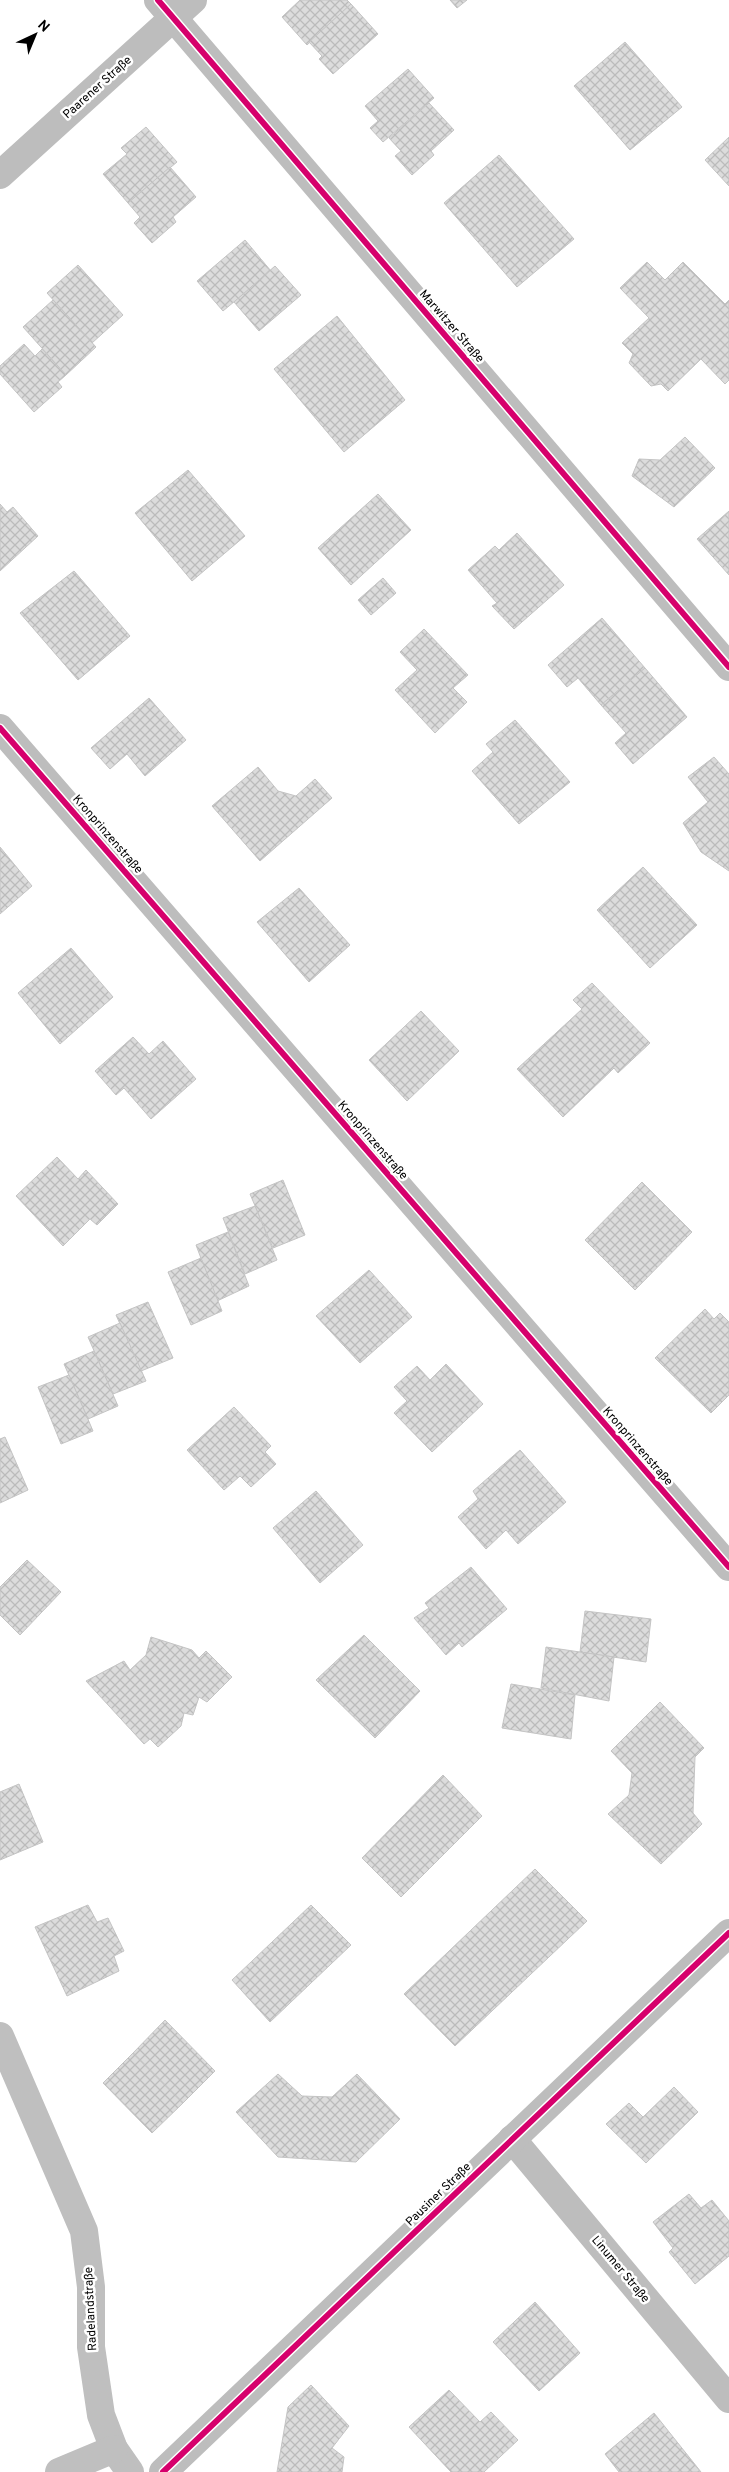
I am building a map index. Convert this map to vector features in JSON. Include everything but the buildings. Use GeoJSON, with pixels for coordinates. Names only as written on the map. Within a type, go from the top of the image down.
{"type":"FeatureCollection","features":[{"type":"Feature","properties":{"kind":"street","name":"Paarener Straße"},"geometry":{"type":"LineString","coordinates":[[0,175],[175,6]]}},
{"type":"Feature","properties":{"kind":"street","name":"Marwitzer Straße"},"geometry":{"type":"LineString","coordinates":[[175,6],[729,667]]}},
{"type":"Feature","properties":{"kind":"street","name":"Kronprinzenstraße"},"geometry":{"type":"LineString","coordinates":[[0,728],[729,1567]]}},
{"type":"Feature","properties":{"kind":"street","name":"Pausiner Straße"},"geometry":{"type":"LineString","coordinates":[[163,2472],[729,1933]]}},
{"type":"Feature","properties":{"kind":"street","name":"Radelandstraße"},"geometry":{"type":"LineString","coordinates":[[0,2036],[84,2231],[91,2287],[92,2348],[101,2415],[114,2449],[130,2472]]}},
{"type":"Feature","properties":{"kind":"street","name":"Linumer Straße"},"geometry":{"type":"LineString","coordinates":[[512,2139],[729,2399]]}},
{"type":"Feature","properties":{"kind":"street"},"geometry":{"type":"LineString","coordinates":[[59,2472],[114,2449]]}},
{"type":"Feature","properties":{"kind":"cycle path"},"geometry":{"type":"LineString","coordinates":[[158,0],[729,667]]}},
{"type":"Feature","properties":{"kind":"cycle path"},"geometry":{"type":"LineString","coordinates":[[0,728],[729,1567]]}},
{"type":"Feature","properties":{"kind":"cycle path"},"geometry":{"type":"LineString","coordinates":[[163,2472],[729,1933]]}}]}
